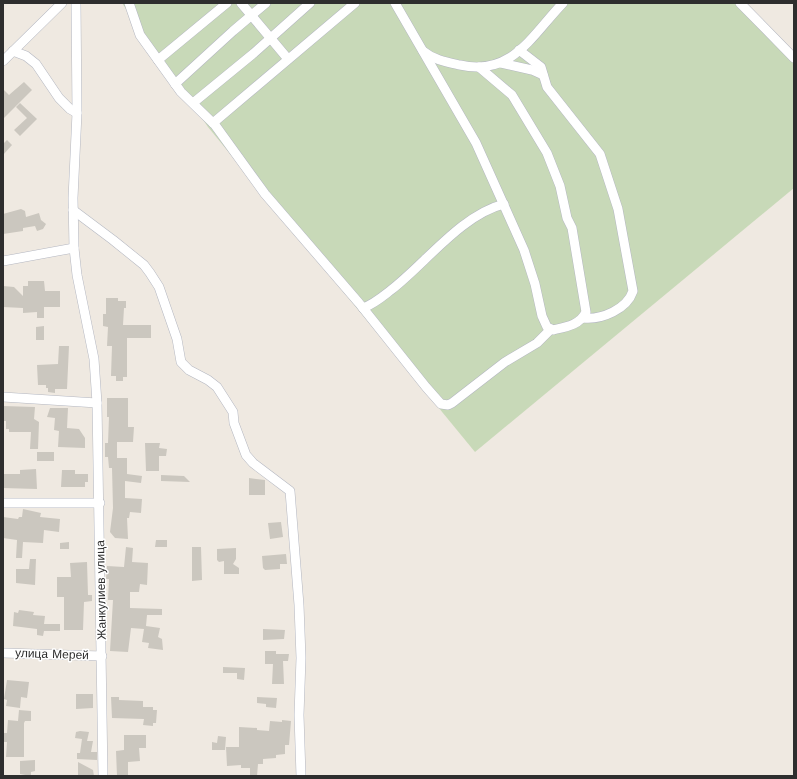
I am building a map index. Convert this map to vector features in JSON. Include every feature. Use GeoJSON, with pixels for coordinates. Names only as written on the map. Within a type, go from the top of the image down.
{"type":"FeatureCollection","features":[{"type":"Feature","properties":{"kind":"street"},"geometry":{"type":"LineString","coordinates":[[3,61],[62,3]]}},
{"type":"Feature","properties":{"kind":"street","name":"Жанкулиев улица"},"geometry":{"type":"LineString","coordinates":[[76,3],[77,113],[73,210],[74,248],[77,275],[94,360],[97,403],[100,503],[103,776]]}},
{"type":"Feature","properties":{"kind":"street"},"geometry":{"type":"LineString","coordinates":[[158,60],[227,3]]}},
{"type":"Feature","properties":{"kind":"street"},"geometry":{"type":"LineString","coordinates":[[242,3],[288,59]]}},
{"type":"Feature","properties":{"kind":"street"},"geometry":{"type":"LineString","coordinates":[[176,84],[266,3]]}},
{"type":"Feature","properties":{"kind":"street"},"geometry":{"type":"LineString","coordinates":[[192,103],[271,38],[310,3]]}},
{"type":"Feature","properties":{"kind":"street"},"geometry":{"type":"LineString","coordinates":[[212,124],[355,3]]}},
{"type":"Feature","properties":{"kind":"street"},"geometry":{"type":"LineString","coordinates":[[395,3],[466,124],[504,204],[524,250],[536,284],[542,316],[547,327],[553,330],[578,323],[586,312],[572,228],[567,218],[560,186],[547,153],[512,95],[479,67]]}},
{"type":"Feature","properties":{"kind":"street"},"geometry":{"type":"LineString","coordinates":[[421,49],[431,57],[445,62],[479,67],[501,63],[511,58],[564,3]]}},
{"type":"Feature","properties":{"kind":"street"},"geometry":{"type":"LineString","coordinates":[[740,3],[794,58]]}},
{"type":"Feature","properties":{"kind":"street"},"geometry":{"type":"LineString","coordinates":[[132,4],[140,35],[176,84],[212,124],[265,194],[362,308],[426,387],[444,405],[452,403],[463,392],[478,384],[505,362],[538,343],[551,329]]}},
{"type":"Feature","properties":{"kind":"street"},"geometry":{"type":"LineString","coordinates":[[519,50],[536,61],[541,67],[547,87],[600,154],[618,209],[633,291],[631,297],[617,310],[592,318],[583,318]]}},
{"type":"Feature","properties":{"kind":"street"},"geometry":{"type":"LineString","coordinates":[[13,51],[26,56],[36,64],[59,98],[70,109],[77,113]]}},
{"type":"Feature","properties":{"kind":"street"},"geometry":{"type":"LineString","coordinates":[[501,63],[532,70],[543,75]]}},
{"type":"Feature","properties":{"kind":"street"},"geometry":{"type":"LineString","coordinates":[[362,308],[372,305],[399,284],[448,239],[465,226],[494,207],[504,204]]}},
{"type":"Feature","properties":{"kind":"street"},"geometry":{"type":"LineString","coordinates":[[73,210],[114,240],[144,265],[159,287],[177,339],[181,362],[189,370],[208,380],[217,387],[233,412],[234,423],[246,455],[253,463],[290,491],[299,605],[301,776]]}},
{"type":"Feature","properties":{"kind":"street"},"geometry":{"type":"LineString","coordinates":[[3,261],[74,248]]}},
{"type":"Feature","properties":{"kind":"street"},"geometry":{"type":"LineString","coordinates":[[3,397],[97,403]]}},
{"type":"Feature","properties":{"kind":"street"},"geometry":{"type":"LineString","coordinates":[[3,503],[100,503]]}},
{"type":"Feature","properties":{"kind":"street","name":"улица Мерей"},"geometry":{"type":"LineString","coordinates":[[3,653],[102,656]]}},
{"type":"Feature","properties":{"kind":"green space"},"geometry":{"type":"Polygon","coordinates":[[[122,3],[746,3],[794,52],[794,188],[475,452],[208,127],[122,3]]]}},
{"type":"Feature","properties":{"kind":"building"},"geometry":{"type":"Polygon","coordinates":[[[24,82],[32,90],[3,119],[3,89],[9,95],[24,82]]]}},
{"type":"Feature","properties":{"kind":"building"},"geometry":{"type":"Polygon","coordinates":[[[20,103],[37,119],[20,136],[14,130],[27,118],[16,107],[20,103]]]}},
{"type":"Feature","properties":{"kind":"building"},"geometry":{"type":"Polygon","coordinates":[[[7,140],[12,145],[3,155],[3,144],[7,140]]]}},
{"type":"Feature","properties":{"kind":"building"},"geometry":{"type":"Polygon","coordinates":[[[21,209],[25,211],[26,217],[39,213],[41,220],[46,224],[43,229],[37,231],[35,226],[23,228],[23,231],[3,234],[3,214],[21,209]]]}},
{"type":"Feature","properties":{"kind":"building"},"geometry":{"type":"Polygon","coordinates":[[[28,281],[44,281],[45,291],[60,291],[60,307],[44,307],[44,318],[37,318],[37,312],[23,313],[23,308],[3,307],[3,286],[14,287],[23,296],[23,286],[28,286],[28,281]]]}},
{"type":"Feature","properties":{"kind":"building"},"geometry":{"type":"Polygon","coordinates":[[[106,298],[118,298],[118,301],[126,301],[123,325],[151,325],[151,338],[127,338],[127,377],[123,377],[123,381],[116,381],[116,376],[111,376],[112,346],[107,346],[108,327],[103,326],[103,314],[106,314],[106,298]]]}},
{"type":"Feature","properties":{"kind":"building"},"geometry":{"type":"Polygon","coordinates":[[[44,326],[44,340],[36,340],[36,327],[44,326]]]}},
{"type":"Feature","properties":{"kind":"building"},"geometry":{"type":"Polygon","coordinates":[[[59,346],[69,346],[67,389],[55,389],[55,393],[48,392],[46,385],[38,385],[37,365],[58,364],[59,346]]]}},
{"type":"Feature","properties":{"kind":"building"},"geometry":{"type":"Polygon","coordinates":[[[107,398],[128,398],[128,427],[134,427],[133,442],[117,442],[117,458],[127,458],[127,474],[142,476],[141,483],[125,481],[125,498],[142,499],[141,513],[130,512],[129,518],[127,518],[128,539],[115,538],[110,532],[113,508],[112,468],[109,468],[108,457],[105,457],[105,443],[108,443],[109,417],[107,417],[107,398]]]}},
{"type":"Feature","properties":{"kind":"building"},"geometry":{"type":"Polygon","coordinates":[[[3,406],[35,407],[34,419],[39,422],[38,449],[30,449],[31,432],[9,432],[9,429],[6,429],[6,421],[3,421],[3,406]]]}},
{"type":"Feature","properties":{"kind":"building"},"geometry":{"type":"Polygon","coordinates":[[[50,408],[68,408],[67,428],[79,429],[85,438],[85,448],[58,447],[59,431],[54,430],[55,418],[47,417],[50,408]]]}},
{"type":"Feature","properties":{"kind":"building"},"geometry":{"type":"Polygon","coordinates":[[[145,443],[160,443],[159,448],[167,449],[166,456],[159,456],[159,471],[146,471],[145,443]]]}},
{"type":"Feature","properties":{"kind":"building"},"geometry":{"type":"Polygon","coordinates":[[[37,452],[54,452],[54,461],[37,461],[37,452]]]}},
{"type":"Feature","properties":{"kind":"building"},"geometry":{"type":"Polygon","coordinates":[[[36,469],[37,489],[3,488],[3,474],[20,474],[20,470],[36,469]]]}},
{"type":"Feature","properties":{"kind":"building"},"geometry":{"type":"Polygon","coordinates":[[[62,470],[75,470],[75,474],[88,474],[88,482],[85,482],[85,487],[61,487],[62,470]]]}},
{"type":"Feature","properties":{"kind":"building"},"geometry":{"type":"Polygon","coordinates":[[[161,475],[184,476],[190,482],[161,481],[161,475]]]}},
{"type":"Feature","properties":{"kind":"building"},"geometry":{"type":"Polygon","coordinates":[[[249,478],[265,480],[265,495],[249,495],[249,478]]]}},
{"type":"Feature","properties":{"kind":"building"},"geometry":{"type":"Polygon","coordinates":[[[23,509],[41,513],[40,517],[60,519],[59,532],[44,530],[43,543],[23,542],[22,558],[16,558],[17,540],[3,538],[3,517],[18,519],[19,517],[22,517],[23,509]]]}},
{"type":"Feature","properties":{"kind":"building"},"geometry":{"type":"Polygon","coordinates":[[[281,522],[283,537],[270,539],[268,523],[281,522]]]}},
{"type":"Feature","properties":{"kind":"building"},"geometry":{"type":"Polygon","coordinates":[[[156,540],[167,540],[167,547],[155,547],[156,540]]]}},
{"type":"Feature","properties":{"kind":"building"},"geometry":{"type":"Polygon","coordinates":[[[69,542],[69,549],[60,549],[60,543],[69,542]]]}},
{"type":"Feature","properties":{"kind":"building"},"geometry":{"type":"Polygon","coordinates":[[[126,547],[133,548],[132,562],[148,563],[147,585],[140,584],[139,592],[130,592],[130,608],[162,609],[162,615],[147,615],[146,626],[160,628],[158,637],[162,639],[163,650],[148,648],[149,643],[142,642],[144,629],[131,628],[128,652],[110,651],[113,600],[108,600],[109,579],[106,579],[107,566],[124,567],[126,547]]]}},
{"type":"Feature","properties":{"kind":"building"},"geometry":{"type":"Polygon","coordinates":[[[192,547],[201,547],[202,580],[192,581],[192,547]]]}},
{"type":"Feature","properties":{"kind":"building"},"geometry":{"type":"Polygon","coordinates":[[[236,548],[236,559],[233,564],[239,568],[239,574],[224,574],[224,561],[219,562],[217,560],[217,549],[236,548]]]}},
{"type":"Feature","properties":{"kind":"building"},"geometry":{"type":"Polygon","coordinates":[[[286,554],[287,564],[280,564],[280,569],[265,570],[263,568],[262,556],[286,554]]]}},
{"type":"Feature","properties":{"kind":"building"},"geometry":{"type":"Polygon","coordinates":[[[30,559],[36,559],[35,585],[16,583],[16,569],[29,569],[30,559]]]}},
{"type":"Feature","properties":{"kind":"building"},"geometry":{"type":"Polygon","coordinates":[[[87,562],[88,595],[92,595],[92,601],[84,602],[83,630],[64,630],[64,597],[57,597],[57,577],[71,577],[70,563],[87,562]]]}},
{"type":"Feature","properties":{"kind":"building"},"geometry":{"type":"Polygon","coordinates":[[[19,610],[34,612],[33,615],[45,616],[44,624],[60,624],[60,631],[44,631],[43,636],[37,635],[37,629],[13,626],[14,612],[18,613],[19,610]]]}},
{"type":"Feature","properties":{"kind":"building"},"geometry":{"type":"Polygon","coordinates":[[[263,629],[285,630],[284,639],[263,640],[263,629]]]}},
{"type":"Feature","properties":{"kind":"building"},"geometry":{"type":"Polygon","coordinates":[[[265,651],[276,651],[276,654],[289,654],[288,661],[283,661],[284,684],[272,684],[273,664],[265,664],[265,651]]]}},
{"type":"Feature","properties":{"kind":"building"},"geometry":{"type":"Polygon","coordinates":[[[223,667],[245,668],[244,680],[237,679],[237,673],[223,673],[223,667]]]}},
{"type":"Feature","properties":{"kind":"building"},"geometry":{"type":"Polygon","coordinates":[[[7,680],[29,682],[27,698],[21,697],[20,708],[6,706],[7,700],[4,699],[7,680]]]}},
{"type":"Feature","properties":{"kind":"building"},"geometry":{"type":"Polygon","coordinates":[[[76,694],[93,694],[93,708],[76,709],[76,694]]]}},
{"type":"Feature","properties":{"kind":"building"},"geometry":{"type":"Polygon","coordinates":[[[111,697],[119,697],[119,700],[143,701],[143,707],[153,707],[153,710],[157,710],[156,723],[153,723],[153,726],[143,725],[144,719],[112,718],[111,697]]]}},
{"type":"Feature","properties":{"kind":"building"},"geometry":{"type":"Polygon","coordinates":[[[257,697],[277,698],[276,708],[266,707],[266,704],[257,703],[257,697]]]}},
{"type":"Feature","properties":{"kind":"building"},"geometry":{"type":"Polygon","coordinates":[[[19,710],[31,711],[31,721],[25,721],[24,723],[24,757],[6,757],[7,742],[3,742],[3,733],[7,733],[8,720],[18,721],[19,710]]]}},
{"type":"Feature","properties":{"kind":"building"},"geometry":{"type":"Polygon","coordinates":[[[282,720],[291,721],[289,745],[285,745],[285,754],[276,755],[276,758],[263,759],[263,764],[258,764],[257,776],[250,776],[250,768],[241,768],[241,765],[227,766],[226,747],[239,747],[239,727],[257,728],[257,730],[269,731],[270,721],[282,722],[282,720]]]}},
{"type":"Feature","properties":{"kind":"building"},"geometry":{"type":"Polygon","coordinates":[[[76,732],[89,732],[87,741],[93,741],[91,752],[97,752],[97,760],[77,759],[77,753],[80,753],[82,739],[75,738],[76,732]]]}},
{"type":"Feature","properties":{"kind":"building"},"geometry":{"type":"Polygon","coordinates":[[[124,735],[146,735],[146,748],[139,748],[140,761],[128,762],[128,776],[117,776],[116,751],[124,750],[124,735]]]}},
{"type":"Feature","properties":{"kind":"building"},"geometry":{"type":"Polygon","coordinates":[[[218,736],[226,737],[225,750],[212,750],[212,742],[217,743],[218,736]]]}},
{"type":"Feature","properties":{"kind":"building"},"geometry":{"type":"Polygon","coordinates":[[[35,760],[35,771],[31,772],[31,776],[20,774],[20,761],[35,760]]]}},
{"type":"Feature","properties":{"kind":"building"},"geometry":{"type":"Polygon","coordinates":[[[78,762],[93,770],[94,776],[78,776],[78,762]]]}}]}
